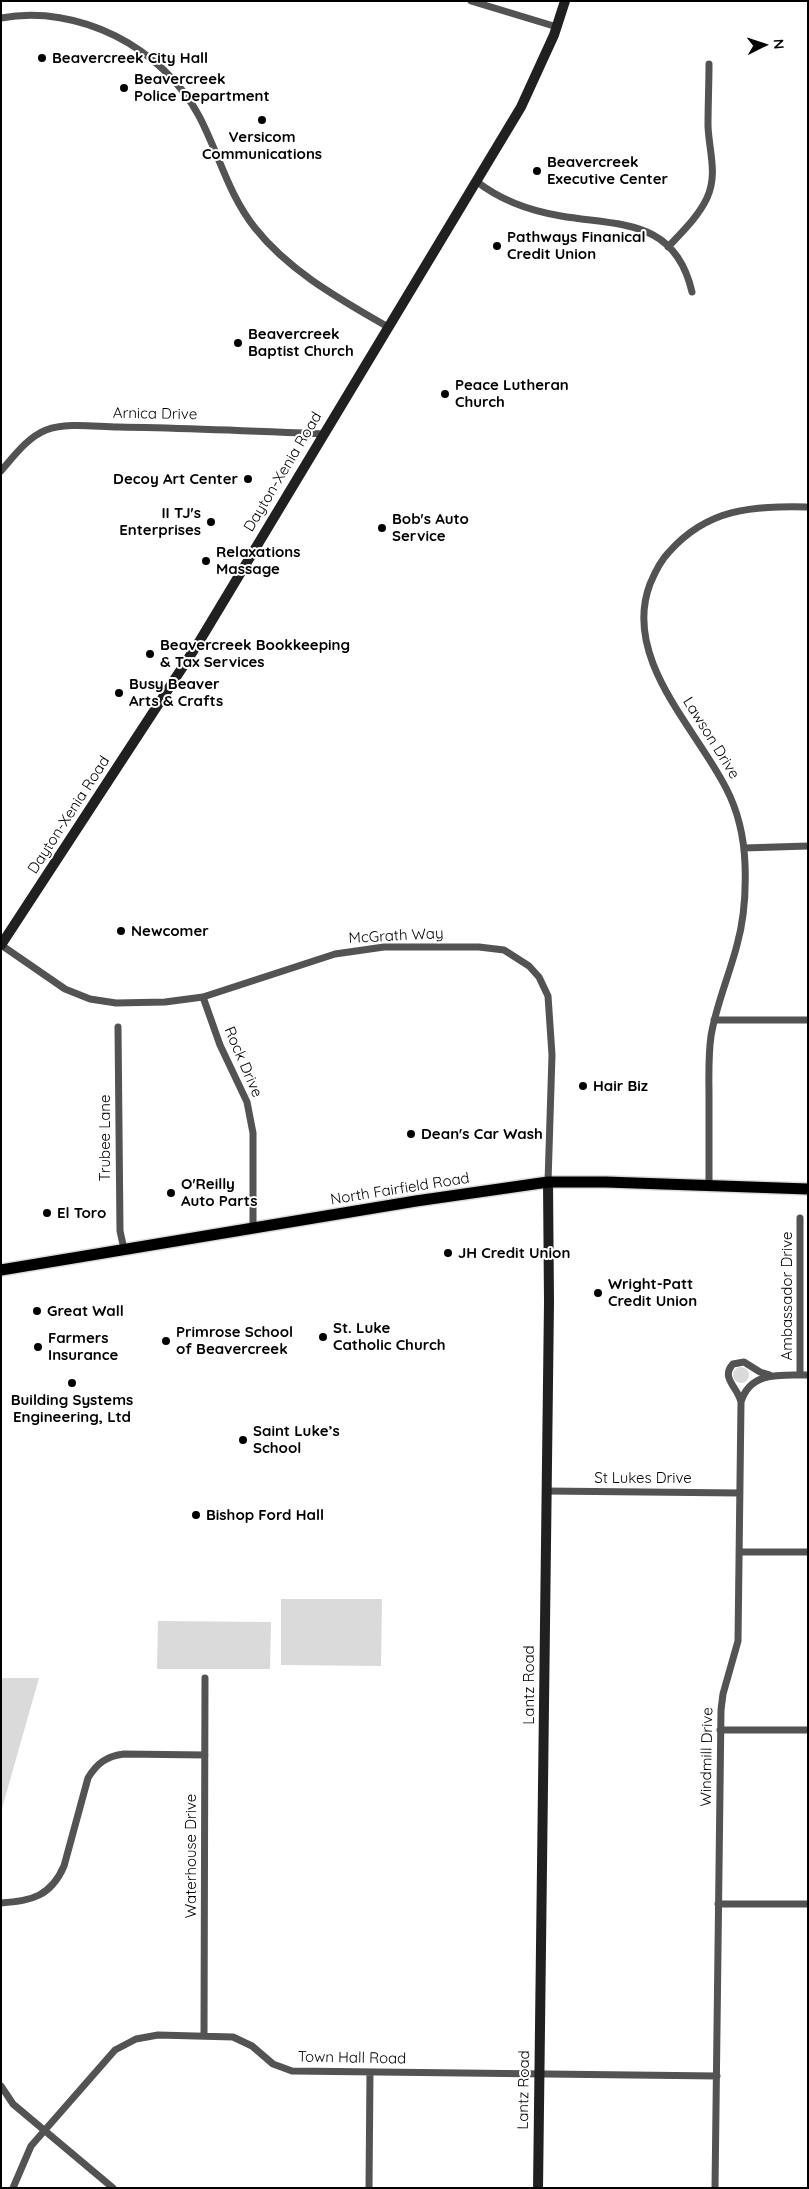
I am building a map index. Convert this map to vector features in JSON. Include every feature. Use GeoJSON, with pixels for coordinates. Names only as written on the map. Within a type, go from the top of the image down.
{"type":"FeatureCollection","features":[{"type":"Feature","properties":{"kind":"main road","name":"Dayton-Xenia Road"},"geometry":{"type":"LineString","coordinates":[[1,945],[199,642],[521,107],[557,27],[565,1]]}},
{"type":"Feature","properties":{"kind":"main road","name":"North Fairfield Road"},"geometry":{"type":"LineString","coordinates":[[1,1270],[416,1201],[548,1182],[709,1184],[808,1189]]}},
{"type":"Feature","properties":{"kind":"main road","name":"Lantz Road"},"geometry":{"type":"LineString","coordinates":[[538,2188],[548,1182]]}},
{"type":"Feature","properties":{"kind":"street"},"geometry":{"type":"LineString","coordinates":[[471,1],[557,27]]}},
{"type":"Feature","properties":{"kind":"street"},"geometry":{"type":"LineString","coordinates":[[1,18],[48,17],[83,23],[122,39],[148,56],[170,76],[192,104],[236,200],[266,240],[302,274],[388,327]]}},
{"type":"Feature","properties":{"kind":"street"},"geometry":{"type":"LineString","coordinates":[[668,247],[697,214],[707,198],[711,187],[713,167],[708,128],[709,64]]}},
{"type":"Feature","properties":{"kind":"street"},"geometry":{"type":"LineString","coordinates":[[476,181],[487,189],[526,207],[559,216],[632,226],[652,234],[668,247],[683,267],[692,292]]}},
{"type":"Feature","properties":{"kind":"street","name":"Arnica Drive"},"geometry":{"type":"LineString","coordinates":[[3,467],[34,437],[46,430],[57,428],[85,426],[195,428],[324,434]]}},
{"type":"Feature","properties":{"kind":"street","name":"Lawson Drive"},"geometry":{"type":"LineString","coordinates":[[709,1184],[709,1052],[714,1020],[741,929],[745,881],[744,848],[739,821],[727,790],[709,756],[669,696],[652,661],[645,628],[645,604],[654,573],[665,556],[681,539],[702,524],[716,516],[749,508],[808,506]]}},
{"type":"Feature","properties":{"kind":"street"},"geometry":{"type":"LineString","coordinates":[[744,848],[808,846]]}},
{"type":"Feature","properties":{"kind":"street","name":"McGrath Way"},"geometry":{"type":"LineString","coordinates":[[1,945],[65,990],[90,999],[116,1004],[165,1002],[202,997],[335,954],[384,948],[479,947],[504,950],[529,966],[539,978],[548,996],[552,1055],[548,1182]]}},
{"type":"Feature","properties":{"kind":"street","name":"Rock Drive"},"geometry":{"type":"LineString","coordinates":[[202,997],[220,1045],[247,1102],[253,1133],[252,1229]]}},
{"type":"Feature","properties":{"kind":"street"},"geometry":{"type":"LineString","coordinates":[[714,1020],[808,1020]]}},
{"type":"Feature","properties":{"kind":"street","name":"Trubee Lane"},"geometry":{"type":"LineString","coordinates":[[118,1027],[120,1231],[124,1249]]}},
{"type":"Feature","properties":{"kind":"street","name":"Ambassador Drive"},"geometry":{"type":"LineString","coordinates":[[800,1218],[804,1375]]}},
{"type":"Feature","properties":{"kind":"street"},"geometry":{"type":"LineString","coordinates":[[741,1402],[738,1392],[728,1377],[728,1370],[732,1364],[744,1362],[760,1372],[773,1376]]}},
{"type":"Feature","properties":{"kind":"street"},"geometry":{"type":"LineString","coordinates":[[741,1402],[744,1392],[750,1384],[760,1378],[804,1375]]}},
{"type":"Feature","properties":{"kind":"street","name":"Windmill Drive"},"geometry":{"type":"LineString","coordinates":[[715,2188],[720,1730],[723,1694],[738,1641],[741,1402]]}},
{"type":"Feature","properties":{"kind":"street","name":"St Lukes Drive"},"geometry":{"type":"LineString","coordinates":[[546,1491],[740,1492]]}},
{"type":"Feature","properties":{"kind":"street"},"geometry":{"type":"LineString","coordinates":[[739,1552],[808,1552]]}},
{"type":"Feature","properties":{"kind":"street","name":"Waterhouse Drive"},"geometry":{"type":"LineString","coordinates":[[204,2035],[205,1678]]}},
{"type":"Feature","properties":{"kind":"street"},"geometry":{"type":"LineString","coordinates":[[720,1730],[808,1730]]}},
{"type":"Feature","properties":{"kind":"street"},"geometry":{"type":"LineString","coordinates":[[1,1903],[32,1899],[45,1892],[58,1879],[64,1866],[88,1778],[102,1761],[112,1756],[124,1754],[205,1754]]}},
{"type":"Feature","properties":{"kind":"street"},"geometry":{"type":"LineString","coordinates":[[718,1904],[808,1904]]}},
{"type":"Feature","properties":{"kind":"street","name":"Town Hall Road"},"geometry":{"type":"LineString","coordinates":[[13,2188],[30,2146],[114,2050],[136,2039],[150,2035],[226,2035],[240,2039],[252,2046],[273,2064],[292,2071],[717,2076]]}},
{"type":"Feature","properties":{"kind":"street"},"geometry":{"type":"LineString","coordinates":[[369,2188],[370,2072]]}},
{"type":"Feature","properties":{"kind":"street"},"geometry":{"type":"LineString","coordinates":[[1,2086],[13,2104],[113,2188]]}},
{"type":"Feature","properties":{"kind":"shaded area"},"geometry":{"type":"Polygon","coordinates":[[[741,1367],[747,1369],[749,1375],[747,1381],[741,1383],[735,1381],[733,1375],[735,1369],[741,1367]]]}},
{"type":"Feature","properties":{"kind":"shaded area"},"geometry":{"type":"Polygon","coordinates":[[[281,1599],[382,1599],[381,1666],[281,1665],[281,1599]]]}},
{"type":"Feature","properties":{"kind":"shaded area"},"geometry":{"type":"Polygon","coordinates":[[[158,1621],[271,1622],[270,1669],[157,1669],[158,1621]]]}},
{"type":"Feature","properties":{"kind":"shaded area"},"geometry":{"type":"Polygon","coordinates":[[[1,1678],[39,1678],[1,1812],[1,1678]]]}},
{"type":"Feature","properties":{"kind":"place","name":"Beavercreek City Hall"},"geometry":{"type":"Point","coordinates":[42,58]}},
{"type":"Feature","properties":{"kind":"place","name":"Beavercreek Police Department"},"geometry":{"type":"Point","coordinates":[124,88]}},
{"type":"Feature","properties":{"kind":"place","name":"Versicom Communications"},"geometry":{"type":"Point","coordinates":[262,120]}},
{"type":"Feature","properties":{"kind":"place","name":"Beavercreek Executive Center"},"geometry":{"type":"Point","coordinates":[537,171]}},
{"type":"Feature","properties":{"kind":"place","name":"Pathways Finanical Credit Union"},"geometry":{"type":"Point","coordinates":[497,246]}},
{"type":"Feature","properties":{"kind":"place","name":"Beavercreek Baptist Church"},"geometry":{"type":"Point","coordinates":[238,343]}},
{"type":"Feature","properties":{"kind":"place","name":"Peace Lutheran Church"},"geometry":{"type":"Point","coordinates":[445,394]}},
{"type":"Feature","properties":{"kind":"place","name":"Decoy Art Center"},"geometry":{"type":"Point","coordinates":[248,479]}},
{"type":"Feature","properties":{"kind":"place","name":"II TJ's Enterprises"},"geometry":{"type":"Point","coordinates":[211,522]}},
{"type":"Feature","properties":{"kind":"place","name":"Bob's Auto Service"},"geometry":{"type":"Point","coordinates":[382,528]}},
{"type":"Feature","properties":{"kind":"place","name":"Relaxations Massage"},"geometry":{"type":"Point","coordinates":[206,561]}},
{"type":"Feature","properties":{"kind":"place","name":"Beavercreek Bookkeeping & Tax Services"},"geometry":{"type":"Point","coordinates":[150,654]}},
{"type":"Feature","properties":{"kind":"place","name":"Busy Beaver Arts & Crafts"},"geometry":{"type":"Point","coordinates":[119,693]}},
{"type":"Feature","properties":{"kind":"place","name":"Newcomer"},"geometry":{"type":"Point","coordinates":[121,931]}},
{"type":"Feature","properties":{"kind":"place","name":"Hair Biz"},"geometry":{"type":"Point","coordinates":[583,1086]}},
{"type":"Feature","properties":{"kind":"place","name":"Dean's Car Wash"},"geometry":{"type":"Point","coordinates":[411,1134]}},
{"type":"Feature","properties":{"kind":"place","name":"O'Reilly Auto Parts"},"geometry":{"type":"Point","coordinates":[171,1193]}},
{"type":"Feature","properties":{"kind":"place","name":"El Toro"},"geometry":{"type":"Point","coordinates":[47,1213]}},
{"type":"Feature","properties":{"kind":"place","name":"JH Credit Union"},"geometry":{"type":"Point","coordinates":[448,1253]}},
{"type":"Feature","properties":{"kind":"place","name":"Wright-Patt Credit Union"},"geometry":{"type":"Point","coordinates":[598,1293]}},
{"type":"Feature","properties":{"kind":"place","name":"Great Wall"},"geometry":{"type":"Point","coordinates":[37,1311]}},
{"type":"Feature","properties":{"kind":"place","name":"St. Luke Catholic Church"},"geometry":{"type":"Point","coordinates":[323,1337]}},
{"type":"Feature","properties":{"kind":"place","name":"Primrose School of Beavercreek"},"geometry":{"type":"Point","coordinates":[166,1341]}},
{"type":"Feature","properties":{"kind":"place","name":"Farmers Insurance"},"geometry":{"type":"Point","coordinates":[38,1347]}},
{"type":"Feature","properties":{"kind":"place","name":"Building Systems Engineering, Ltd"},"geometry":{"type":"Point","coordinates":[72,1383]}},
{"type":"Feature","properties":{"kind":"place","name":"Saint Luke’s School"},"geometry":{"type":"Point","coordinates":[243,1440]}},
{"type":"Feature","properties":{"kind":"place","name":"Bishop Ford Hall"},"geometry":{"type":"Point","coordinates":[196,1515]}}]}
